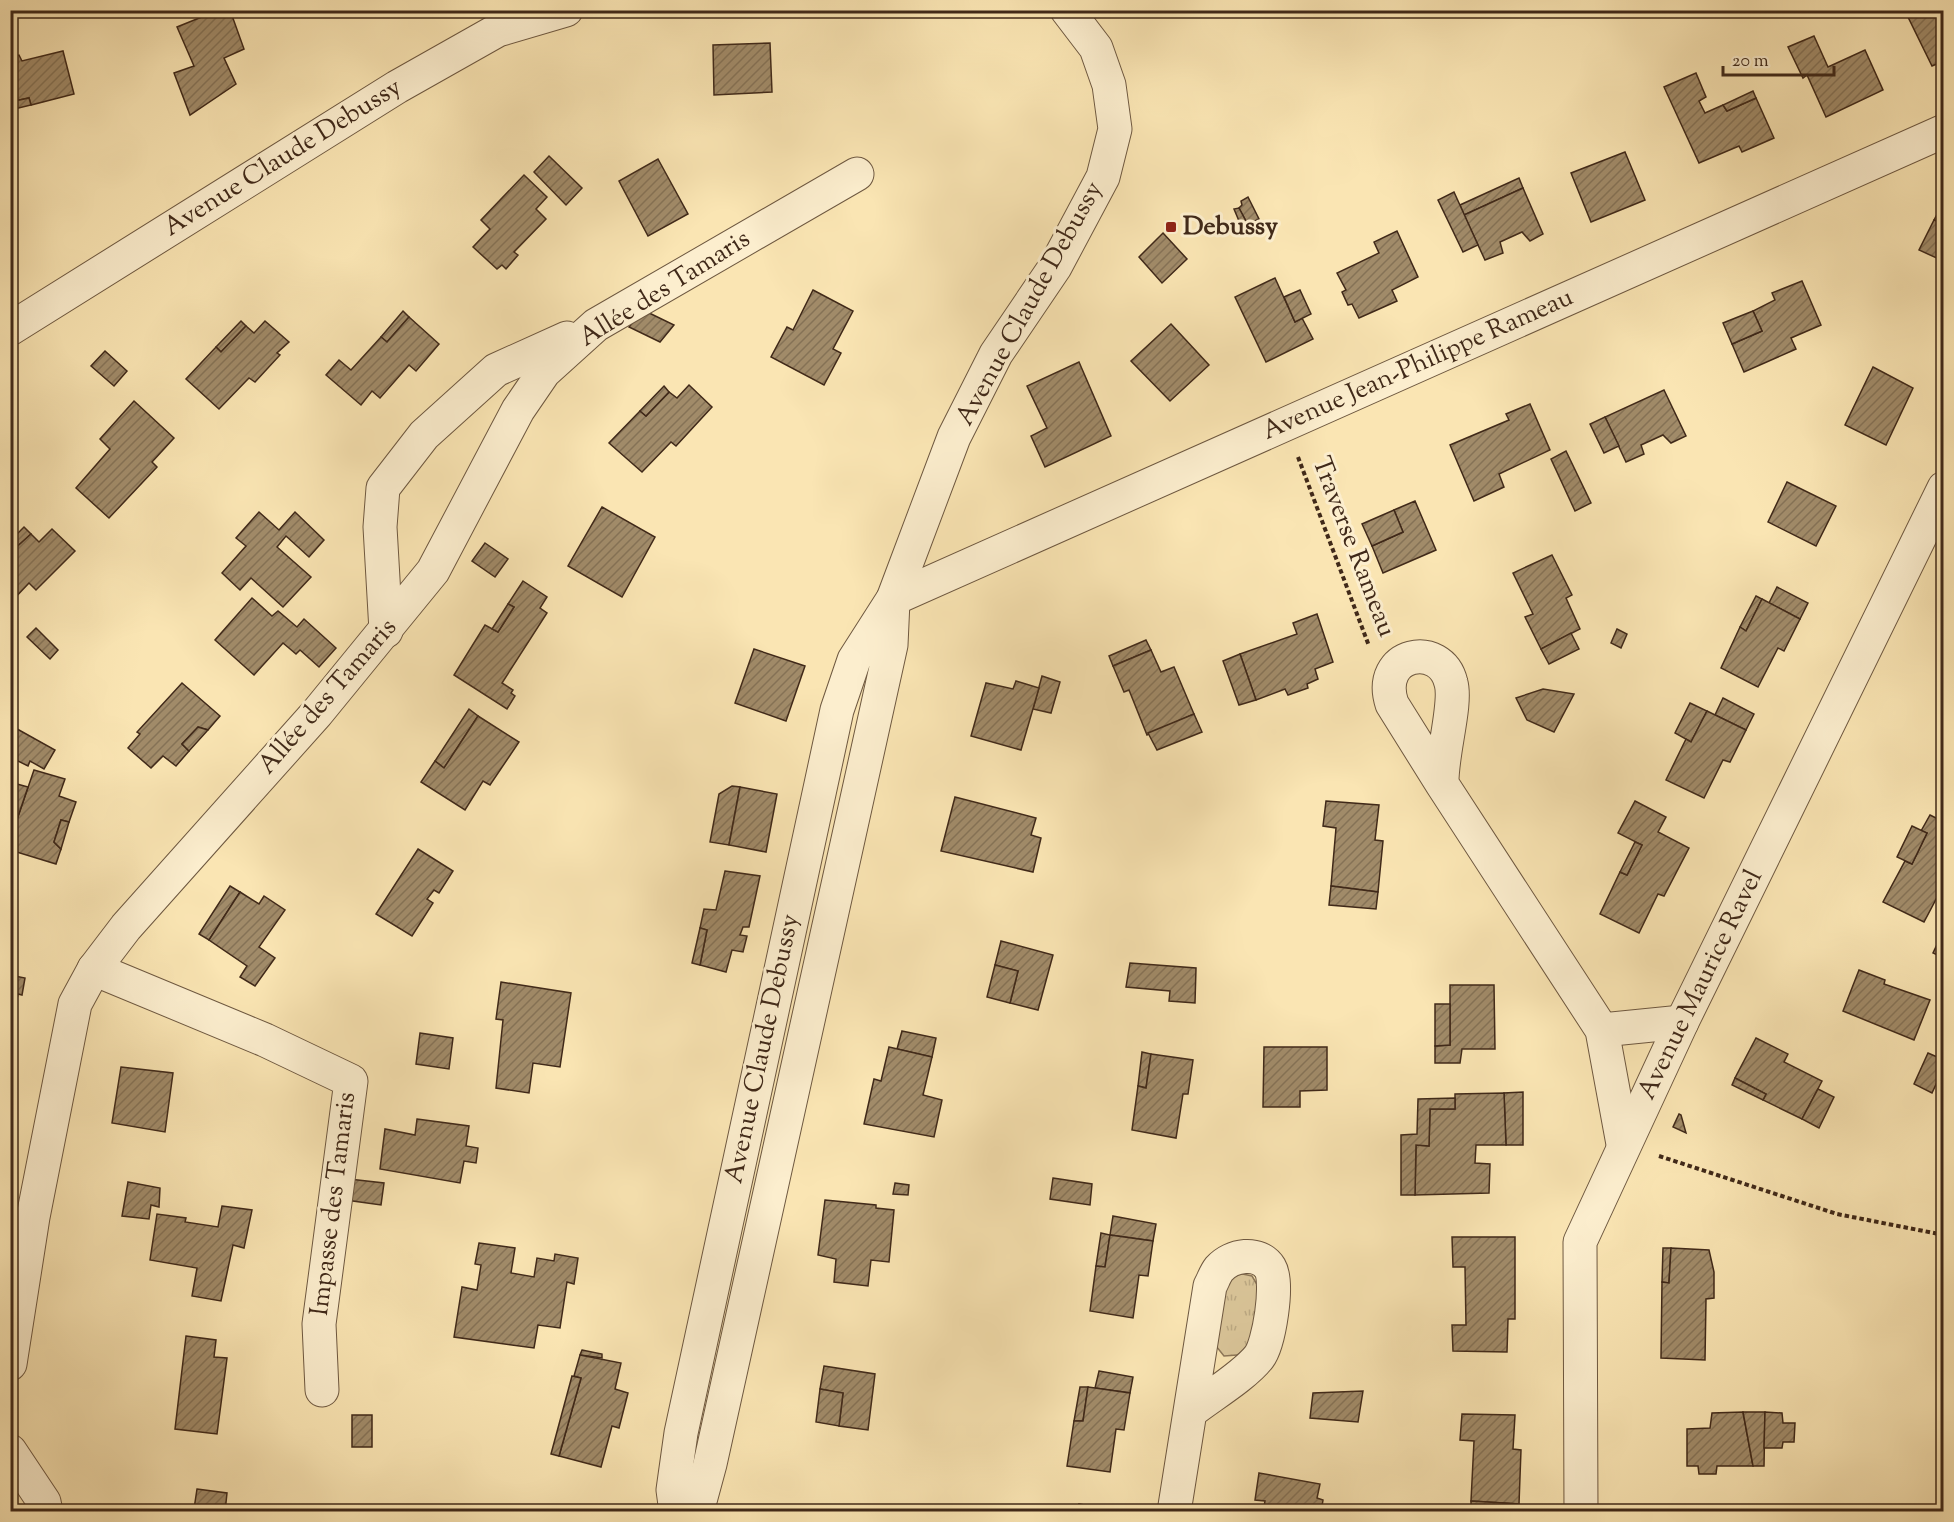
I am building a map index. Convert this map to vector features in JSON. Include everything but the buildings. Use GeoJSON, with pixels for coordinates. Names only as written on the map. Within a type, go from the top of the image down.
{"type":"FeatureCollection","features":[{"type":"Feature","properties":{"kind":"street","name":"Avenue Claude Debussy"},"geometry":{"type":"LineString","coordinates":[[10,329],[397,87],[498,30],[566,10]]}},
{"type":"Feature","properties":{"kind":"street","name":"Avenue Claude Debussy"},"geometry":{"type":"LineString","coordinates":[[676,1512],[673,1490],[681,1433],[837,710],[854,660],[893,599],[954,437],[996,354],[1055,267],[1102,177],[1115,129],[1109,85],[1096,48],[1067,10]]}},
{"type":"Feature","properties":{"kind":"street","name":"Avenue Jean-Philippe Rameau"},"geometry":{"type":"LineString","coordinates":[[893,599],[1944,131]]}},
{"type":"Feature","properties":{"kind":"street","name":"Allée des Tamaris"},"geometry":{"type":"LineString","coordinates":[[10,1364],[22,1215],[75,1004],[94,969],[126,927],[317,713],[433,571],[518,410],[543,372],[596,325],[857,174]]}},
{"type":"Feature","properties":{"kind":"street"},"geometry":{"type":"LineString","coordinates":[[386,631],[380,527],[382,488],[424,435],[496,370],[596,325]]}},
{"type":"Feature","properties":{"kind":"street","name":"Avenue Maurice Ravel"},"geometry":{"type":"LineString","coordinates":[[1581,1512],[1580,1242],[1623,1144],[1944,488]]}},
{"type":"Feature","properties":{"kind":"street","name":"Avenue Claude Debussy"},"geometry":{"type":"LineString","coordinates":[[697,1512],[710,1464],[891,645],[893,599]]}},
{"type":"Feature","properties":{"kind":"street"},"geometry":{"type":"LineString","coordinates":[[1442,784],[1441,764],[1451,683],[1442,666],[1427,657],[1412,657],[1397,664],[1388,681],[1392,704],[1442,784],[1602,1030],[1623,1144]]}},
{"type":"Feature","properties":{"kind":"street","name":"Impasse des Tamaris"},"geometry":{"type":"LineString","coordinates":[[94,969],[265,1040],[351,1081],[319,1324],[322,1390]]}},
{"type":"Feature","properties":{"kind":"street"},"geometry":{"type":"LineString","coordinates":[[1602,1030],[1682,1022]]}},
{"type":"Feature","properties":{"kind":"street"},"geometry":{"type":"LineString","coordinates":[[1174,1512],[1190,1412]]}},
{"type":"Feature","properties":{"kind":"street"},"geometry":{"type":"LineString","coordinates":[[10,1450],[44,1502],[46,1512]]}},
{"type":"Feature","properties":{"kind":"path","name":"Traverse Rameau"},"geometry":{"type":"LineString","coordinates":[[1286,424],[1372,653],[1388,681]]}},
{"type":"Feature","properties":{"kind":"path"},"geometry":{"type":"LineString","coordinates":[[1623,1144],[1836,1214],[1944,1235]]}},
{"type":"Feature","properties":{"kind":"green space"},"geometry":{"type":"Polygon","coordinates":[[[1238,1273],[1252,1276],[1259,1288],[1252,1345],[1237,1355],[1224,1356],[1216,1346],[1227,1282],[1238,1273]]]}},
{"type":"Feature","properties":{"kind":"place","name":"Debussy"},"geometry":{"type":"Point","coordinates":[1171,227]}}]}
